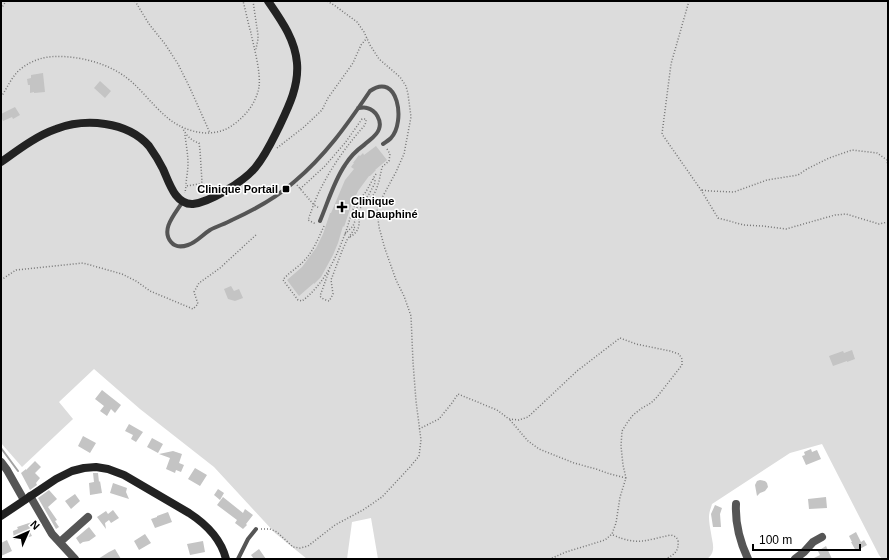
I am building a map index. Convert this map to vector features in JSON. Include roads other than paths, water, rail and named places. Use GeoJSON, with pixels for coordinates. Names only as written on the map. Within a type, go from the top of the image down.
{"type":"FeatureCollection","features":[{"type":"Feature","properties":{"kind":"main road"},"geometry":{"type":"LineString","coordinates":[[1,162],[53,130],[89,123],[107,124],[125,129],[148,145],[160,164],[174,194],[183,202],[192,204],[204,201],[240,182],[253,170],[265,155],[288,108],[297,78],[294,44],[289,33],[268,1]]}},
{"type":"Feature","properties":{"kind":"main road"},"geometry":{"type":"LineString","coordinates":[[1,516],[56,478],[72,471],[84,468],[96,467],[108,469],[124,475],[200,520],[217,539],[226,559]]}},
{"type":"Feature","properties":{"kind":"street"},"geometry":{"type":"LineString","coordinates":[[1,462],[52,534],[74,559]]}},
{"type":"Feature","properties":{"kind":"street"},"geometry":{"type":"LineString","coordinates":[[736,504],[735,515],[738,529],[748,559]]}},
{"type":"Feature","properties":{"kind":"street"},"geometry":{"type":"LineString","coordinates":[[60,542],[88,517]]}},
{"type":"Feature","properties":{"kind":"street"},"geometry":{"type":"LineString","coordinates":[[795,559],[813,542],[822,537]]}},
{"type":"Feature","properties":{"kind":"lane"},"geometry":{"type":"LineString","coordinates":[[183,202],[167,228],[169,239],[173,244],[181,247],[193,243],[209,231],[269,201],[295,182],[335,141],[370,92],[383,86],[395,95],[398,104],[396,130],[391,138],[383,144]]}},
{"type":"Feature","properties":{"kind":"lane"},"geometry":{"type":"LineString","coordinates":[[319,223],[336,182],[346,163],[363,145],[376,135],[380,128],[379,118],[373,110],[365,107],[358,108]]}},
{"type":"Feature","properties":{"kind":"lane"},"geometry":{"type":"LineString","coordinates":[[238,559],[248,539],[256,530]]}},
{"type":"Feature","properties":{"kind":"waterway"},"geometry":{"type":"LineString","coordinates":[[1,448],[18,471]]}},
{"type":"Feature","properties":{"kind":"place","name":"Clinique Portail"},"geometry":{"type":"Point","coordinates":[286,189]}},
{"type":"Feature","properties":{"kind":"place","name":"Clinique du Dauphiné"},"geometry":{"type":"Point","coordinates":[342,207]}}]}
